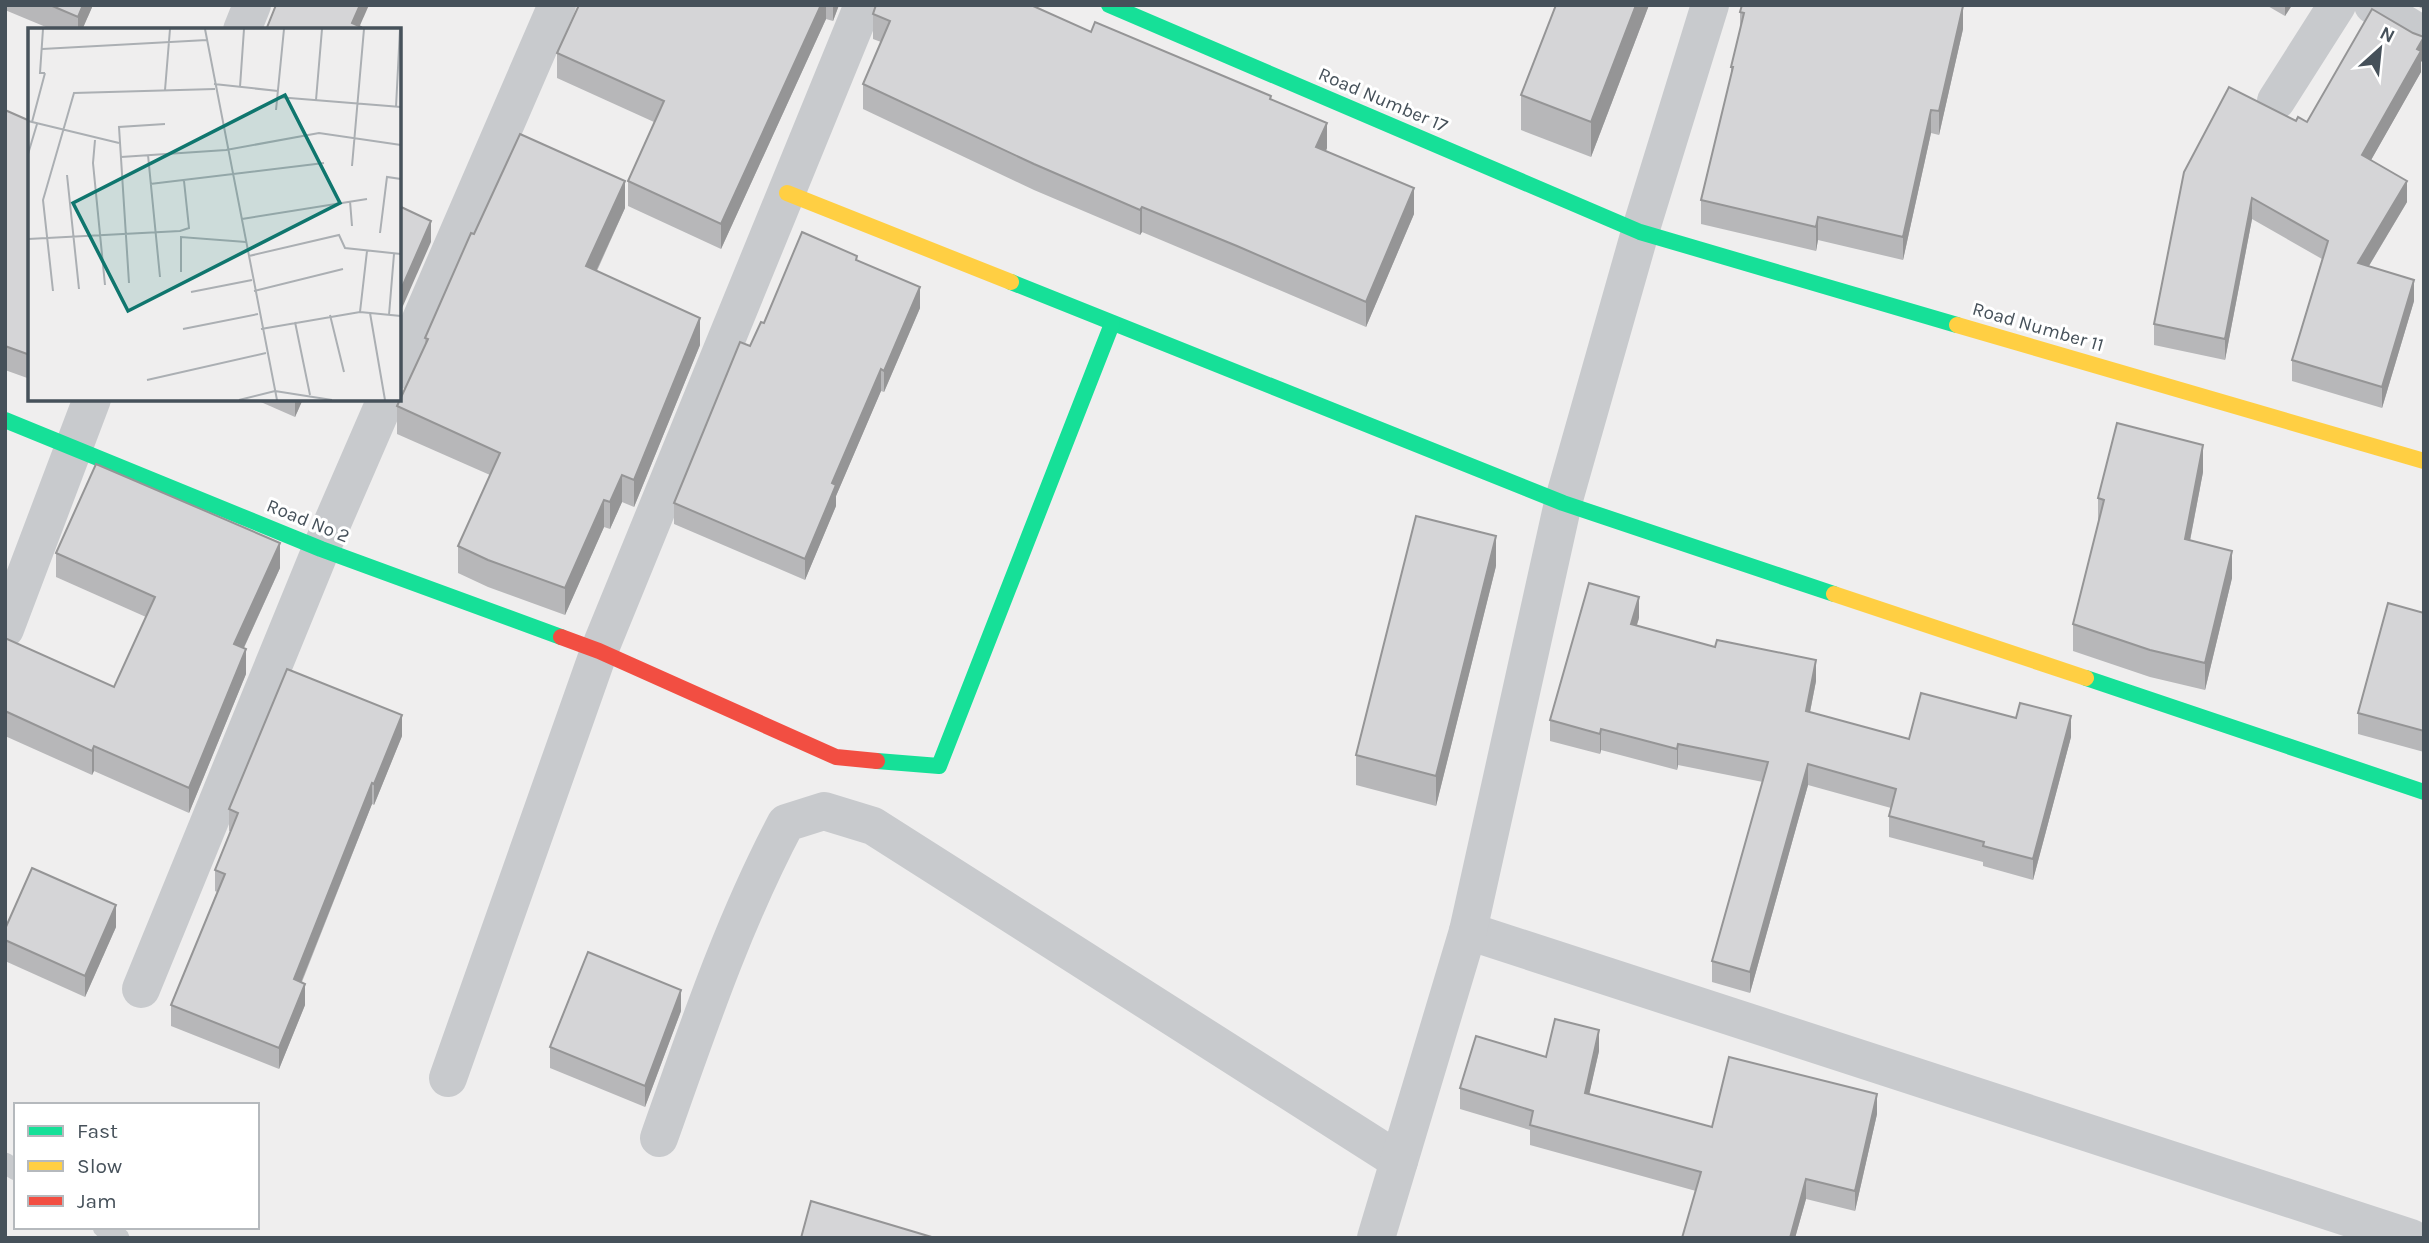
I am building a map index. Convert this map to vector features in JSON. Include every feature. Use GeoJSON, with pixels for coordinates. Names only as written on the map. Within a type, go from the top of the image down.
{"type":"FeatureCollection","features":[{"type":"Feature","properties":{"kind":"street"},"geometry":{"type":"LineString","coordinates":[[243,28],[251,5]]}},
{"type":"Feature","properties":{"kind":"street"},"geometry":{"type":"LineString","coordinates":[[401,365],[557,5]]}},
{"type":"Feature","properties":{"kind":"street"},"geometry":{"type":"LineString","coordinates":[[448,1078],[599,651],[863,5]]}},
{"type":"Feature","properties":{"kind":"street","name":"Road Number 17"},"geometry":{"type":"LineString","coordinates":[[1109,5],[1640,232]]}},
{"type":"Feature","properties":{"kind":"street"},"geometry":{"type":"LineString","coordinates":[[1376,1238],[1468,931],[1563,503],[1640,232],[1710,5]]}},
{"type":"Feature","properties":{"kind":"street"},"geometry":{"type":"LineString","coordinates":[[2276,101],[2337,5]]}},
{"type":"Feature","properties":{"kind":"street"},"geometry":{"type":"LineString","coordinates":[[2373,5],[2424,36]]}},
{"type":"Feature","properties":{"kind":"street"},"geometry":{"type":"LineString","coordinates":[[788,193],[1563,503],[2424,792]]}},
{"type":"Feature","properties":{"kind":"street","name":"Road Number 11"},"geometry":{"type":"LineString","coordinates":[[1640,232],[2424,461]]}},
{"type":"Feature","properties":{"kind":"street","name":"Road No 2"},"geometry":{"type":"LineString","coordinates":[[5,420],[321,549],[599,651],[836,757],[939,766],[1112,324]]}},
{"type":"Feature","properties":{"kind":"street"},"geometry":{"type":"LineString","coordinates":[[5,629],[91,401]]}},
{"type":"Feature","properties":{"kind":"street"},"geometry":{"type":"LineString","coordinates":[[141,989],[321,549],[385,401]]}},
{"type":"Feature","properties":{"kind":"street"},"geometry":{"type":"LineString","coordinates":[[659,1138],[703,1015],[758,876],[786,823],[824,811],[873,826],[1399,1161]]}},
{"type":"Feature","properties":{"kind":"street"},"geometry":{"type":"LineString","coordinates":[[1468,931],[2412,1238]]}},
{"type":"Feature","properties":{"kind":"building"},"geometry":{"type":"Polygon","coordinates":[[[50,5],[83,5],[78,17],[50,5]]]}},
{"type":"Feature","properties":{"kind":"building"},"geometry":{"type":"Polygon","coordinates":[[[276,5],[360,5],[352,23],[361,28],[267,28],[276,5]]]}},
{"type":"Feature","properties":{"kind":"building"},"geometry":{"type":"Polygon","coordinates":[[[579,5],[821,5],[721,224],[628,181],[664,101],[557,53],[579,5]]]}},
{"type":"Feature","properties":{"kind":"building"},"geometry":{"type":"Polygon","coordinates":[[[876,5],[1031,5],[1091,32],[1095,22],[1271,96],[1270,99],[1327,123],[1316,147],[1414,188],[1366,302],[1142,207],[1140,210],[863,84],[890,21],[873,14],[876,5]]]}},
{"type":"Feature","properties":{"kind":"building"},"geometry":{"type":"Polygon","coordinates":[[[1556,5],[1636,5],[1591,122],[1521,95],[1556,5]]]}},
{"type":"Feature","properties":{"kind":"building"},"geometry":{"type":"Polygon","coordinates":[[[1742,5],[1963,6],[1939,111],[1931,110],[1903,237],[1818,217],[1816,227],[1701,200],[1733,67],[1744,13],[1740,12],[1742,5]]]}},
{"type":"Feature","properties":{"kind":"building"},"geometry":{"type":"Polygon","coordinates":[[[2372,9],[2424,37],[2417,49],[2421,51],[2362,155],[2407,181],[2358,263],[2414,280],[2382,387],[2292,360],[2328,241],[2252,198],[2225,339],[2154,324],[2184,172],[2229,87],[2296,121],[2298,117],[2307,122],[2372,9]]]}},
{"type":"Feature","properties":{"kind":"building"},"geometry":{"type":"Polygon","coordinates":[[[5,110],[28,120],[28,354],[5,346],[5,110]]]}},
{"type":"Feature","properties":{"kind":"building"},"geometry":{"type":"Polygon","coordinates":[[[520,134],[625,181],[586,266],[700,318],[634,480],[622,475],[610,502],[604,500],[565,588],[458,546],[500,453],[397,406],[428,339],[425,338],[471,233],[474,234],[520,134]]]}},
{"type":"Feature","properties":{"kind":"building"},"geometry":{"type":"Polygon","coordinates":[[[401,207],[431,221],[401,289],[401,207]]]}},
{"type":"Feature","properties":{"kind":"building"},"geometry":{"type":"Polygon","coordinates":[[[802,232],[857,256],[856,260],[920,287],[832,483],[836,485],[805,559],[674,503],[740,342],[750,346],[761,322],[764,323],[802,232]]]}},
{"type":"Feature","properties":{"kind":"building"},"geometry":{"type":"Polygon","coordinates":[[[2117,423],[2203,445],[2185,539],[2232,551],[2205,663],[2150,650],[2073,624],[2104,500],[2098,498],[2117,423]]]}},
{"type":"Feature","properties":{"kind":"building"},"geometry":{"type":"Polygon","coordinates":[[[96,464],[280,543],[234,644],[246,649],[189,788],[94,746],[92,751],[5,711],[5,638],[114,687],[155,597],[56,553],[96,464]]]}},
{"type":"Feature","properties":{"kind":"building"},"geometry":{"type":"Polygon","coordinates":[[[1416,516],[1496,536],[1436,776],[1356,755],[1416,516]]]}},
{"type":"Feature","properties":{"kind":"building"},"geometry":{"type":"Polygon","coordinates":[[[1589,583],[1639,597],[1631,624],[1715,647],[1717,640],[1816,660],[1806,711],[1909,739],[1921,693],[2016,718],[2020,703],[2071,716],[2033,859],[1983,846],[1984,842],[1889,816],[1896,789],[1808,764],[1750,972],[1712,961],[1768,762],[1678,744],[1677,749],[1601,729],[1600,734],[1550,720],[1589,583]]]}},
{"type":"Feature","properties":{"kind":"building"},"geometry":{"type":"Polygon","coordinates":[[[2388,603],[2424,613],[2424,731],[2358,713],[2388,603]]]}},
{"type":"Feature","properties":{"kind":"building"},"geometry":{"type":"Polygon","coordinates":[[[287,669],[402,715],[294,979],[305,984],[279,1048],[171,1005],[225,874],[215,870],[238,813],[229,809],[287,669]]]}},
{"type":"Feature","properties":{"kind":"building"},"geometry":{"type":"Polygon","coordinates":[[[32,868],[116,905],[85,976],[5,940],[5,929],[32,868]]]}},
{"type":"Feature","properties":{"kind":"building"},"geometry":{"type":"Polygon","coordinates":[[[588,952],[681,990],[645,1086],[550,1047],[588,952]]]}},
{"type":"Feature","properties":{"kind":"building"},"geometry":{"type":"Polygon","coordinates":[[[1555,1019],[1599,1030],[1585,1093],[1712,1127],[1729,1057],[1877,1094],[1855,1191],[1806,1179],[1790,1238],[1682,1238],[1701,1172],[1530,1125],[1533,1111],[1460,1088],[1476,1036],[1546,1057],[1555,1019]]]}},
{"type":"Feature","properties":{"kind":"building"},"geometry":{"type":"Polygon","coordinates":[[[811,1201],[935,1238],[801,1238],[811,1201]]]}},
{"type":"Feature","properties":{"kind":"traffic: fast"},"geometry":{"type":"LineString","coordinates":[[1109,5],[1640,232],[1957,325]]}},
{"type":"Feature","properties":{"kind":"traffic: fast"},"geometry":{"type":"LineString","coordinates":[[1011,282],[1563,503],[1834,594]]}},
{"type":"Feature","properties":{"kind":"traffic: fast"},"geometry":{"type":"LineString","coordinates":[[877,761],[939,766],[1112,324]]}},
{"type":"Feature","properties":{"kind":"traffic: fast"},"geometry":{"type":"LineString","coordinates":[[5,420],[321,549],[561,637]]}},
{"type":"Feature","properties":{"kind":"traffic: fast"},"geometry":{"type":"LineString","coordinates":[[2086,678],[2424,792]]}},
{"type":"Feature","properties":{"kind":"traffic: slow"},"geometry":{"type":"LineString","coordinates":[[787,193],[1011,282]]}},
{"type":"Feature","properties":{"kind":"traffic: slow"},"geometry":{"type":"LineString","coordinates":[[1957,325],[2424,461]]}},
{"type":"Feature","properties":{"kind":"traffic: slow"},"geometry":{"type":"LineString","coordinates":[[1834,594],[2086,678]]}},
{"type":"Feature","properties":{"kind":"traffic: jam"},"geometry":{"type":"LineString","coordinates":[[561,637],[599,651],[836,757],[877,761]]}}]}
